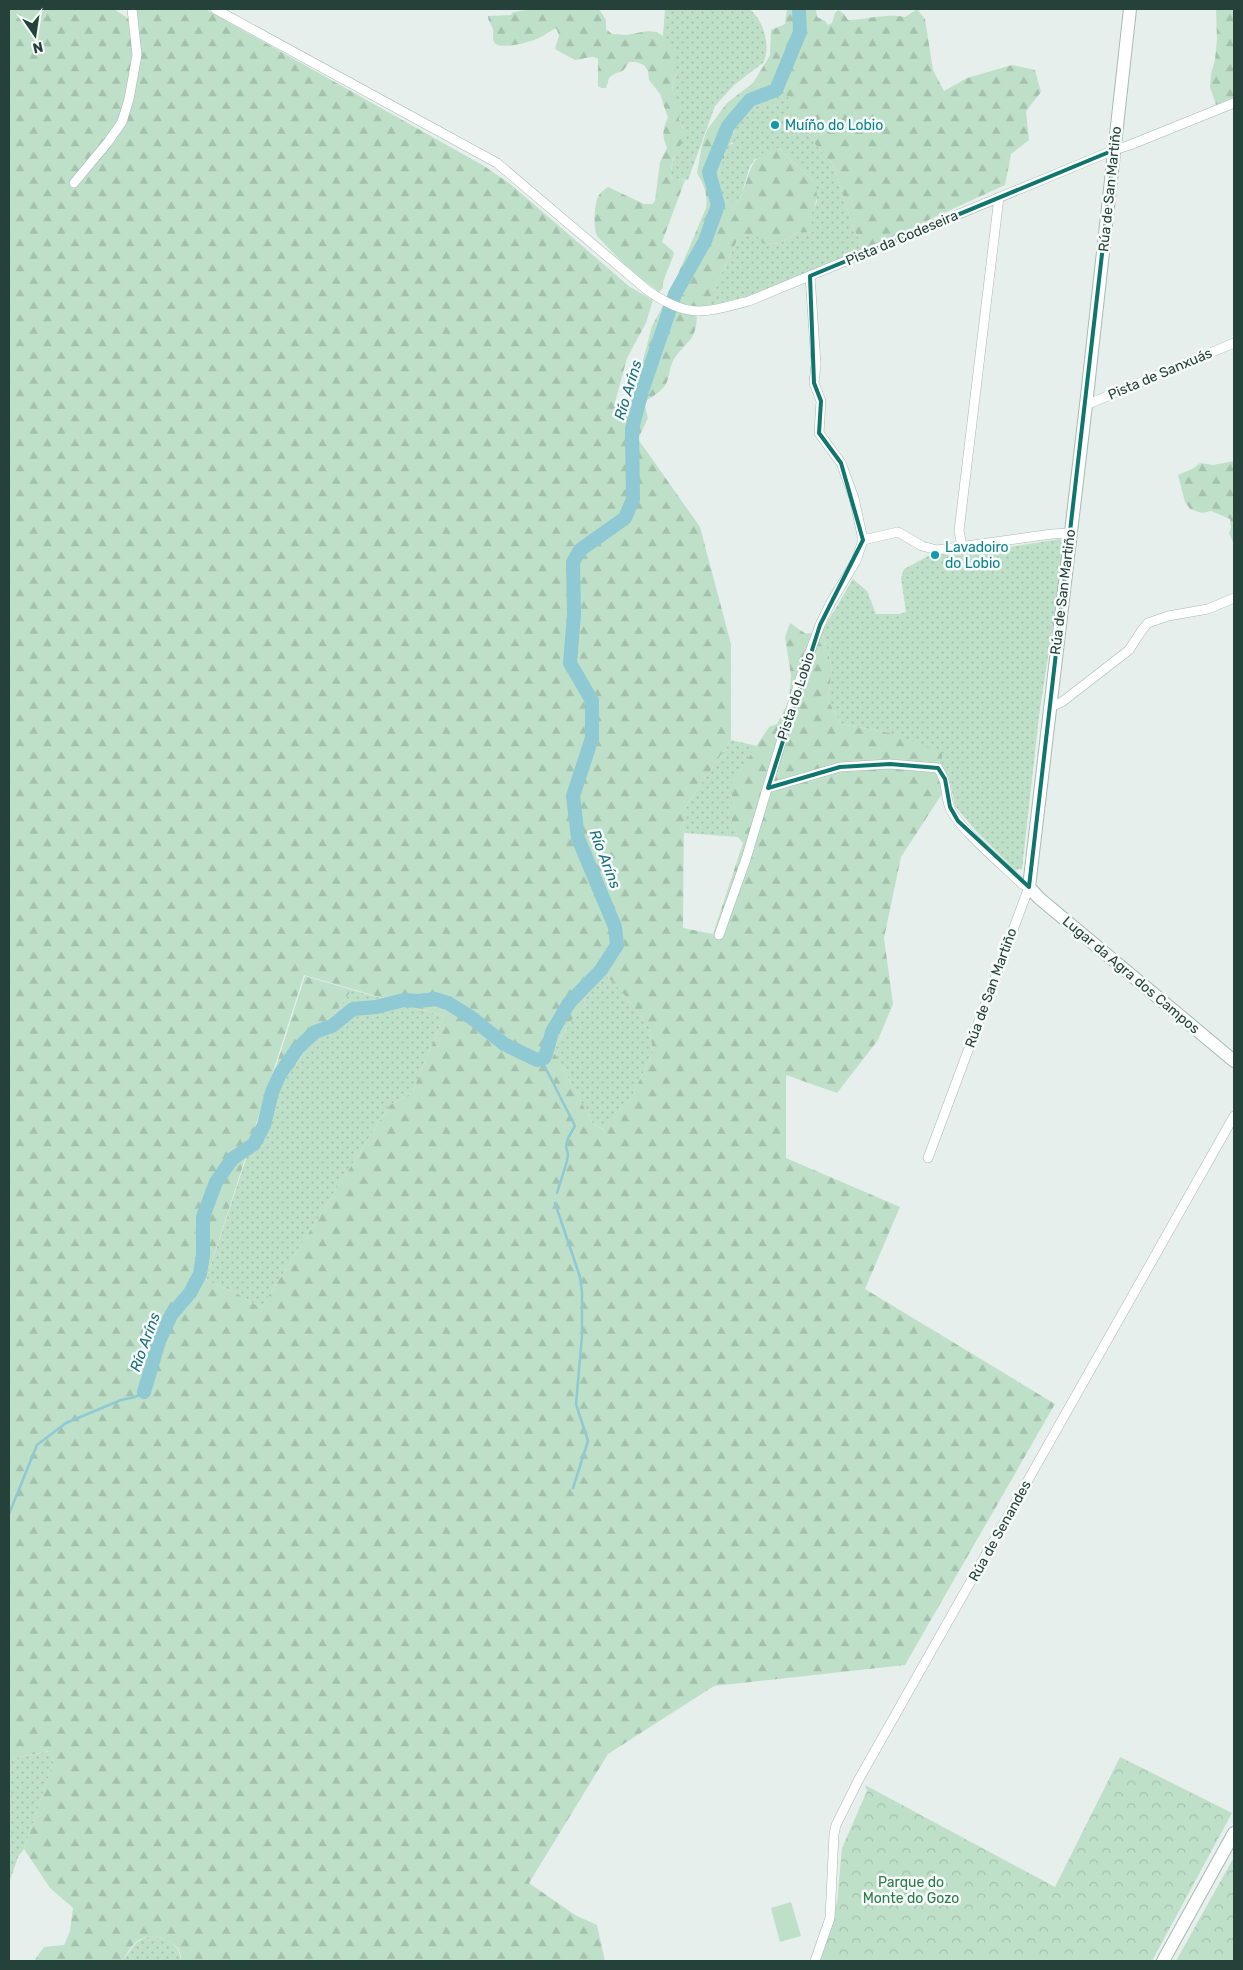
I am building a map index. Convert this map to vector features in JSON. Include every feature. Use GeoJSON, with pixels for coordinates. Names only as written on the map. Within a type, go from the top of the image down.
{"type":"FeatureCollection","features":[{"type":"Feature","properties":{"kind":"street"},"geometry":{"type":"LineString","coordinates":[[74,183],[122,122],[127,107],[137,56],[132,9]]}},
{"type":"Feature","properties":{"kind":"street","name":"Pista da Codeseira"},"geometry":{"type":"LineString","coordinates":[[215,9],[497,163],[647,290],[665,303],[685,311],[711,311],[749,301],[1114,150],[1234,103]]}},
{"type":"Feature","properties":{"kind":"street","name":"Rúa de San Martiño"},"geometry":{"type":"LineString","coordinates":[[928,1158],[1029,887],[1086,406],[1130,9]]}},
{"type":"Feature","properties":{"kind":"street"},"geometry":{"type":"LineString","coordinates":[[962,546],[959,531],[999,197]]}},
{"type":"Feature","properties":{"kind":"street"},"geometry":{"type":"LineString","coordinates":[[810,276],[816,364],[814,383],[821,401],[819,433],[841,463],[854,498],[863,540],[898,532],[931,550],[1070,533]]}},
{"type":"Feature","properties":{"kind":"street","name":"Pista de Sanxuás"},"geometry":{"type":"LineString","coordinates":[[1086,406],[1234,344]]}},
{"type":"Feature","properties":{"kind":"street","name":"Pista do Lobio"},"geometry":{"type":"LineString","coordinates":[[719,935],[746,859],[800,679],[820,625],[830,604],[856,561],[863,540]]}},
{"type":"Feature","properties":{"kind":"street"},"geometry":{"type":"LineString","coordinates":[[1049,708],[1062,702],[1129,650],[1148,623],[1168,616],[1208,608],[1234,598]]}},
{"type":"Feature","properties":{"kind":"street"},"geometry":{"type":"LineString","coordinates":[[768,788],[840,767],[890,764],[938,768],[945,778],[950,807],[958,821],[1022,884],[1029,887]]}},
{"type":"Feature","properties":{"kind":"street","name":"Lugar da Agra dos Campos"},"geometry":{"type":"LineString","coordinates":[[1029,887],[1039,898],[1234,1060]]}},
{"type":"Feature","properties":{"kind":"street","name":"Rúa de Senandes"},"geometry":{"type":"LineString","coordinates":[[815,1961],[830,1918],[832,1842],[836,1825],[860,1779],[1234,1116]]}},
{"type":"Feature","properties":{"kind":"street"},"geometry":{"type":"LineString","coordinates":[[1163,1961],[1234,1832]]}},
{"type":"Feature","properties":{"kind":"highlighted area"},"geometry":{"type":"Polygon","coordinates":[[[1114,150],[1029,887],[958,821],[950,807],[945,779],[938,768],[890,764],[840,767],[768,788],[820,625],[863,540],[841,463],[819,433],[821,401],[814,383],[810,276],[1114,150]]]}},
{"type":"Feature","properties":{"kind":"green space"},"geometry":{"type":"Polygon","coordinates":[[[9,9],[114,9],[135,23],[135,9],[205,9],[484,166],[509,183],[630,287],[653,300],[646,323],[627,358],[614,406],[621,415],[625,404],[634,394],[652,326],[670,293],[706,208],[705,190],[697,173],[707,130],[727,103],[753,83],[770,55],[771,30],[785,24],[787,9],[816,9],[817,17],[828,25],[832,23],[838,10],[848,20],[855,20],[883,16],[905,17],[917,9],[925,19],[933,70],[944,91],[967,78],[1012,65],[1035,70],[1041,92],[1026,111],[1029,140],[1011,154],[1005,185],[865,249],[854,230],[833,165],[789,113],[790,100],[783,90],[775,102],[769,105],[755,105],[745,118],[735,124],[733,132],[736,136],[735,141],[728,145],[723,145],[725,157],[720,167],[718,184],[722,197],[727,202],[736,202],[740,199],[750,170],[758,157],[767,151],[779,148],[813,181],[817,196],[811,217],[814,230],[811,233],[799,232],[780,243],[765,244],[754,234],[740,234],[706,307],[692,315],[697,317],[695,331],[691,339],[674,359],[667,382],[657,394],[644,402],[648,418],[638,439],[700,527],[731,644],[731,740],[684,809],[683,928],[713,934],[743,843],[732,823],[732,783],[769,727],[777,724],[789,701],[791,675],[785,637],[790,623],[806,634],[822,631],[832,668],[828,700],[841,724],[890,733],[942,753],[942,794],[901,857],[884,938],[893,1004],[878,1040],[837,1093],[786,1075],[786,1158],[900,1207],[865,1289],[1055,1404],[905,1665],[714,1686],[608,1754],[529,1883],[575,1915],[597,1925],[605,1961],[181,1961],[178,1948],[173,1944],[156,1937],[149,1937],[136,1942],[121,1961],[34,1961],[44,1947],[64,1945],[70,1931],[73,1908],[50,1888],[24,1849],[54,1760],[49,1751],[9,1759],[9,9]],[[604,974],[596,982],[553,1050],[593,1124],[604,1130],[631,1098],[653,1052],[649,1027],[619,988],[604,974]],[[304,975],[206,1280],[236,1293],[261,1308],[390,1105],[412,1093],[444,1016],[304,975]]]}},
{"type":"Feature","properties":{"kind":"green space"},"geometry":{"type":"Polygon","coordinates":[[[534,9],[599,9],[606,20],[606,29],[612,34],[626,35],[648,31],[657,32],[663,36],[676,53],[676,73],[672,89],[678,104],[679,119],[685,137],[673,159],[670,177],[685,180],[662,242],[674,254],[663,282],[663,288],[659,292],[620,260],[597,236],[595,209],[599,195],[608,187],[644,204],[652,204],[655,201],[660,162],[667,148],[663,133],[668,118],[660,94],[649,80],[648,71],[644,65],[636,62],[629,62],[622,71],[609,78],[606,88],[601,88],[598,86],[598,59],[590,57],[575,60],[555,49],[559,35],[556,28],[539,38],[523,43],[502,46],[494,42],[493,30],[488,16],[511,15],[513,12],[534,9]]]}},
{"type":"Feature","properties":{"kind":"green space"},"geometry":{"type":"Polygon","coordinates":[[[665,9],[749,9],[758,19],[765,34],[767,49],[763,63],[734,85],[715,106],[688,180],[670,177],[683,128],[672,89],[676,74],[676,57],[663,36],[665,9]]]}},
{"type":"Feature","properties":{"kind":"green space"},"geometry":{"type":"Polygon","coordinates":[[[1216,9],[1234,9],[1234,97],[1216,105],[1210,87],[1217,39],[1216,9]]]}},
{"type":"Feature","properties":{"kind":"green space"},"geometry":{"type":"Polygon","coordinates":[[[783,90],[792,102],[791,116],[833,165],[854,230],[865,249],[749,296],[706,307],[740,234],[755,234],[766,244],[780,243],[799,232],[811,233],[811,217],[817,202],[813,181],[779,148],[755,159],[750,166],[740,199],[736,202],[727,202],[722,197],[718,184],[720,167],[725,157],[723,145],[733,144],[735,123],[745,118],[755,105],[762,105],[783,90]]]}},
{"type":"Feature","properties":{"kind":"green space"},"geometry":{"type":"Polygon","coordinates":[[[1234,461],[1234,544],[1229,533],[1231,528],[1230,519],[1211,511],[1202,513],[1190,509],[1185,502],[1178,475],[1200,463],[1213,465],[1234,461]]]}},
{"type":"Feature","properties":{"kind":"green space"},"geometry":{"type":"Polygon","coordinates":[[[1060,539],[1065,544],[1039,716],[1022,869],[1015,870],[976,831],[955,806],[949,777],[941,767],[890,733],[841,724],[828,700],[832,668],[822,631],[853,579],[867,591],[876,614],[899,614],[906,612],[901,578],[904,569],[930,555],[990,550],[1060,539]]]}},
{"type":"Feature","properties":{"kind":"green space"},"geometry":{"type":"Polygon","coordinates":[[[731,740],[757,746],[732,783],[732,823],[738,837],[684,833],[684,809],[731,740]]]}},
{"type":"Feature","properties":{"kind":"green space"},"geometry":{"type":"Polygon","coordinates":[[[604,974],[619,988],[649,1027],[653,1052],[631,1098],[605,1130],[593,1124],[553,1050],[596,982],[604,974]]]}},
{"type":"Feature","properties":{"kind":"green space"},"geometry":{"type":"Polygon","coordinates":[[[305,976],[349,989],[349,994],[262,1110],[305,976]]]}},
{"type":"Feature","properties":{"kind":"green space"},"geometry":{"type":"Polygon","coordinates":[[[349,989],[444,1016],[412,1093],[390,1105],[261,1308],[236,1293],[206,1280],[262,1110],[349,994],[349,989]]]}},
{"type":"Feature","properties":{"kind":"green space"},"geometry":{"type":"Polygon","coordinates":[[[50,1751],[54,1760],[24,1849],[18,1857],[9,1883],[9,1759],[50,1751]]]}},
{"type":"Feature","properties":{"kind":"green space","name":"Parque do Monte do Gozo"},"geometry":{"type":"Polygon","coordinates":[[[1120,1757],[1232,1813],[1152,1961],[819,1961],[837,1902],[842,1848],[867,1791],[865,1785],[1055,1887],[1120,1757]]]}},
{"type":"Feature","properties":{"kind":"green space"},"geometry":{"type":"Polygon","coordinates":[[[1234,1857],[1234,1961],[1176,1961],[1234,1857]]]}},
{"type":"Feature","properties":{"kind":"green space"},"geometry":{"type":"Polygon","coordinates":[[[791,1902],[801,1936],[780,1942],[771,1908],[791,1902]]]}},
{"type":"Feature","properties":{"kind":"green space"},"geometry":{"type":"Polygon","coordinates":[[[149,1937],[161,1938],[175,1945],[181,1961],[121,1961],[139,1941],[149,1937]]]}},
{"type":"Feature","properties":{"kind":"waterway","name":"Río Aríns"},"geometry":{"type":"LineString","coordinates":[[144,1392],[159,1341],[171,1315],[190,1293],[200,1274],[203,1255],[203,1217],[216,1182],[232,1159],[254,1144],[264,1125],[272,1092],[280,1074],[297,1049],[315,1032],[332,1026],[353,1009],[376,1007],[404,1000],[435,999],[448,1003],[472,1018],[504,1044],[537,1060],[544,1058],[552,1032],[569,1003],[601,970],[617,945],[615,927],[578,838],[573,796],[592,738],[592,701],[570,663],[574,614],[573,562],[580,550],[625,518],[633,499],[632,429],[642,391],[675,294],[705,241],[718,205],[709,172],[728,126],[750,100],[776,90],[800,32],[799,9]]}},
{"type":"Feature","properties":{"kind":"waterway"},"geometry":{"type":"LineString","coordinates":[[541,1059],[575,1126],[568,1138],[566,1146],[567,1161],[557,1193]]}},
{"type":"Feature","properties":{"kind":"waterway"},"geometry":{"type":"LineString","coordinates":[[555,1203],[580,1277],[582,1292],[582,1336],[576,1404],[588,1441],[573,1488]]}},
{"type":"Feature","properties":{"kind":"waterway"},"geometry":{"type":"LineString","coordinates":[[9,1514],[37,1445],[66,1423],[144,1392]]}},
{"type":"Feature","properties":{"kind":"place","name":"Muíño do Lobio"},"geometry":{"type":"Point","coordinates":[775,125]}},
{"type":"Feature","properties":{"kind":"place","name":"Lavadoiro do Lobio"},"geometry":{"type":"Point","coordinates":[935,555]}}]}
